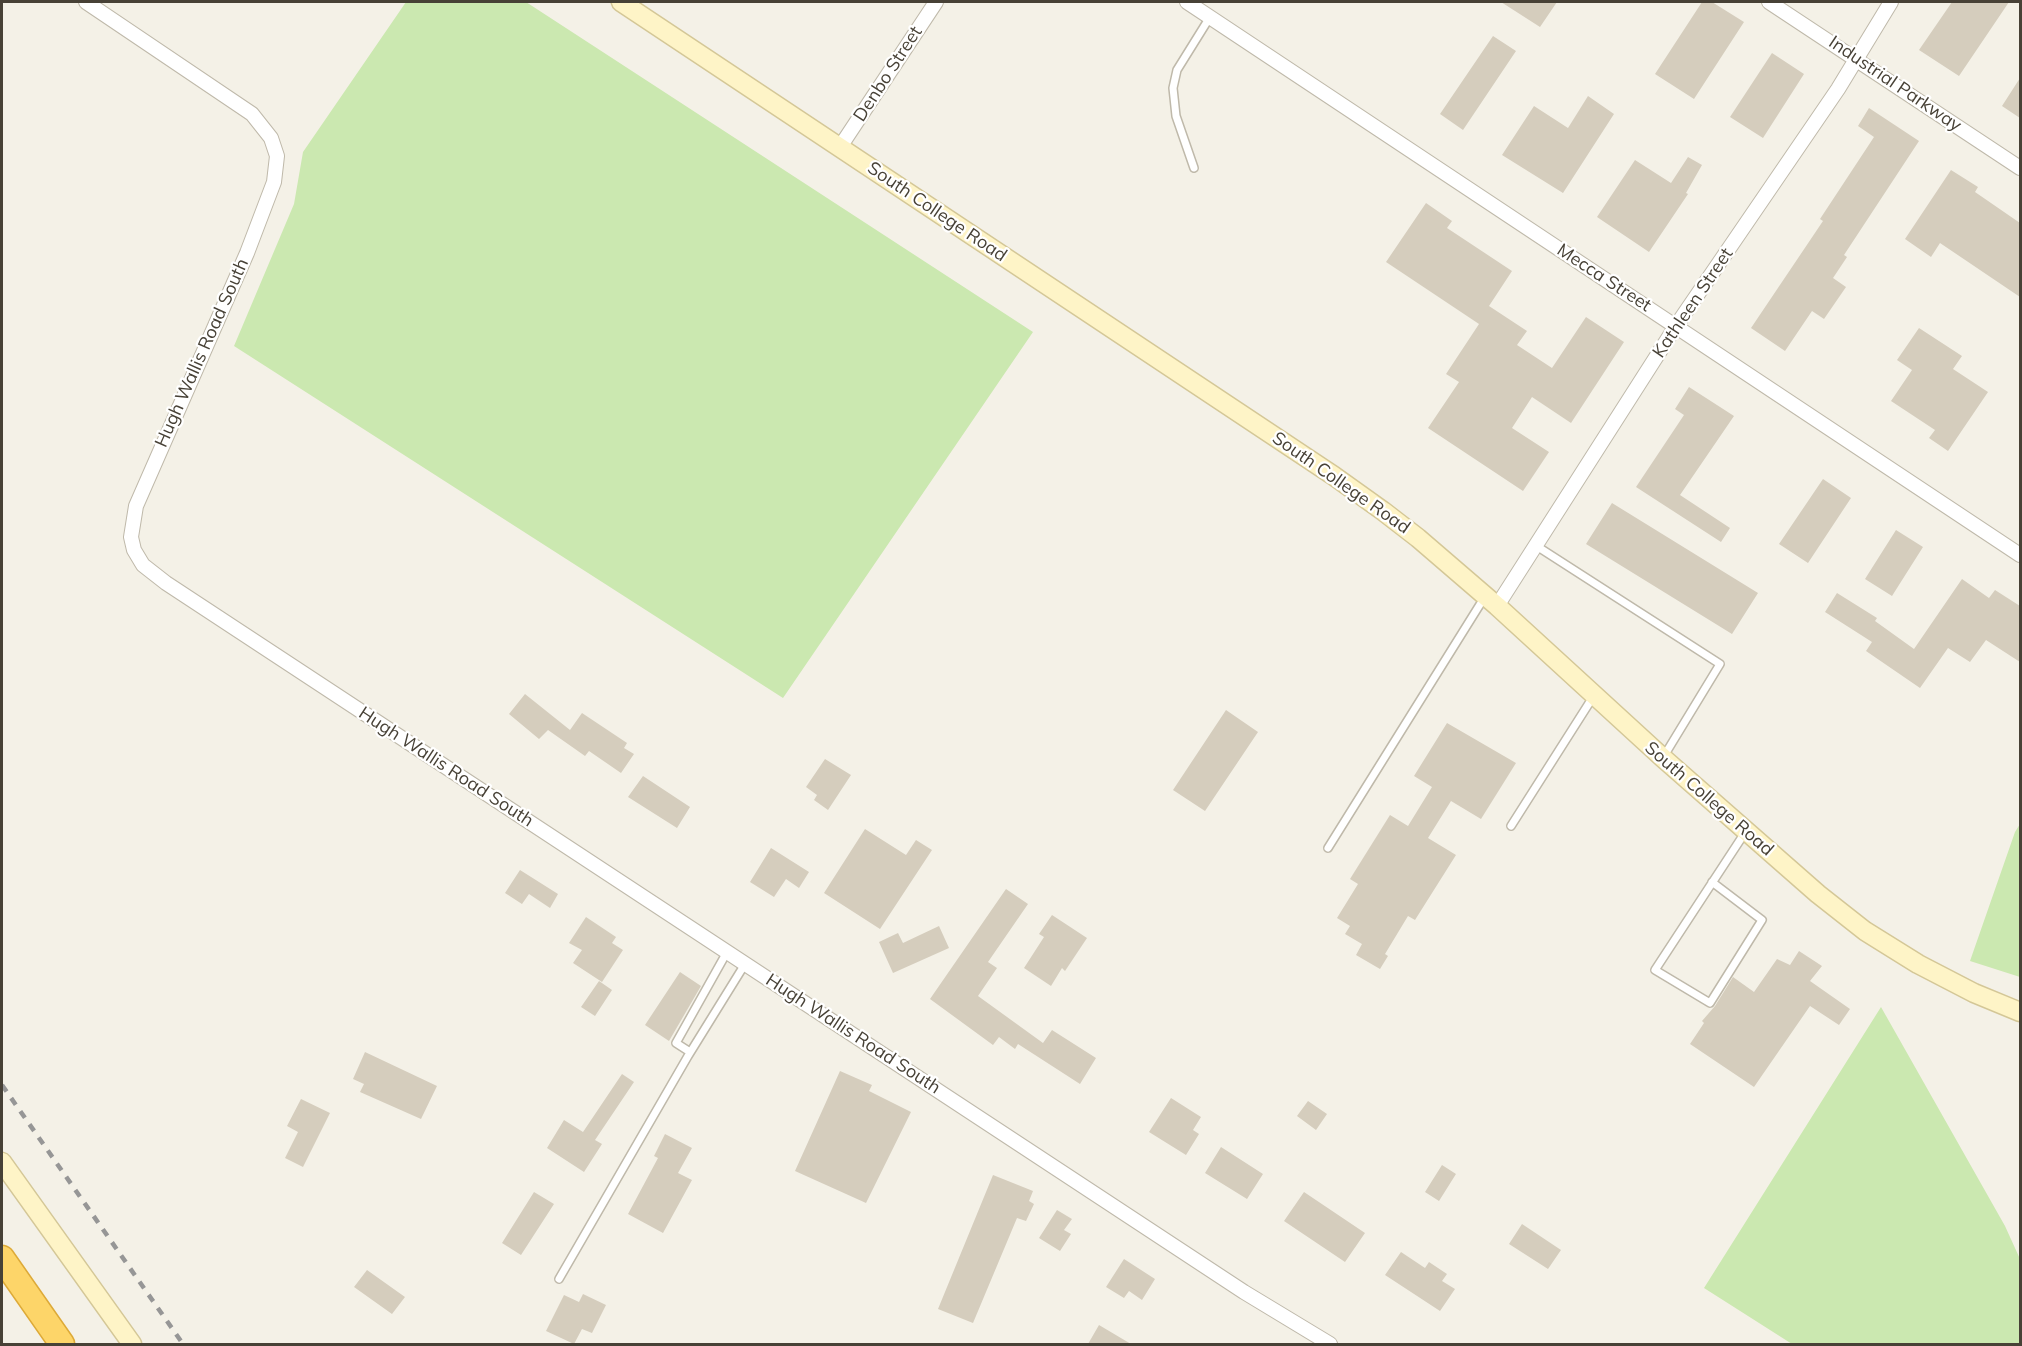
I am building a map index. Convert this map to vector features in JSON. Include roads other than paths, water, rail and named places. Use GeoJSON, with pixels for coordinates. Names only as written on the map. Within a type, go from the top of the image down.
{"type":"FeatureCollection","features":[{"type":"Feature","properties":{"kind":"highway"},"geometry":{"type":"LineString","coordinates":[[2,1258],[62,1344]]}},
{"type":"Feature","properties":{"kind":"street","name":"Hugh Wallis Road South"},"geometry":{"type":"LineString","coordinates":[[86,2],[252,114],[271,138],[277,156],[274,182],[247,252],[136,506],[131,537],[134,550],[143,565],[166,583],[1244,1292],[1330,1344]]}},
{"type":"Feature","properties":{"kind":"street","name":"South College Road"},"geometry":{"type":"LineString","coordinates":[[621,2],[1334,476],[1418,538],[1746,831],[1818,894],[1865,931],[1918,964],[1974,993],[2020,1012]]}},
{"type":"Feature","properties":{"kind":"street","name":"Denbo Street"},"geometry":{"type":"LineString","coordinates":[[840,147],[936,2]]}},
{"type":"Feature","properties":{"kind":"street","name":"Mecca Street"},"geometry":{"type":"LineString","coordinates":[[1188,2],[2020,555]]}},
{"type":"Feature","properties":{"kind":"street","name":"Industrial Parkway"},"geometry":{"type":"LineString","coordinates":[[1769,2],[1857,58],[2020,168]]}},
{"type":"Feature","properties":{"kind":"street","name":"Kathleen Street"},"geometry":{"type":"LineString","coordinates":[[1491,601],[1534,544],[1614,426],[1676,326],[1857,58],[1891,2]]}},
{"type":"Feature","properties":{"kind":"street"},"geometry":{"type":"LineString","coordinates":[[2,1162],[132,1344]]}},
{"type":"Feature","properties":{"kind":"lane"},"geometry":{"type":"LineString","coordinates":[[1194,168],[1176,116],[1173,88],[1177,70],[1210,17]]}},
{"type":"Feature","properties":{"kind":"lane"},"geometry":{"type":"LineString","coordinates":[[1534,544],[1720,663],[1663,758]]}},
{"type":"Feature","properties":{"kind":"lane"},"geometry":{"type":"LineString","coordinates":[[1328,848],[1491,601]]}},
{"type":"Feature","properties":{"kind":"lane"},"geometry":{"type":"LineString","coordinates":[[1511,826],[1594,696]]}},
{"type":"Feature","properties":{"kind":"lane"},"geometry":{"type":"LineString","coordinates":[[1712,882],[1762,920],[1710,1003],[1655,970],[1712,882],[1746,831]]}},
{"type":"Feature","properties":{"kind":"lane"},"geometry":{"type":"LineString","coordinates":[[690,1052],[676,1042],[727,952]]}},
{"type":"Feature","properties":{"kind":"lane"},"geometry":{"type":"LineString","coordinates":[[559,1279],[690,1052],[746,964]]}},
{"type":"Feature","properties":{"kind":"railway"},"geometry":{"type":"LineString","coordinates":[[2,1085],[183,1344]]}}]}
